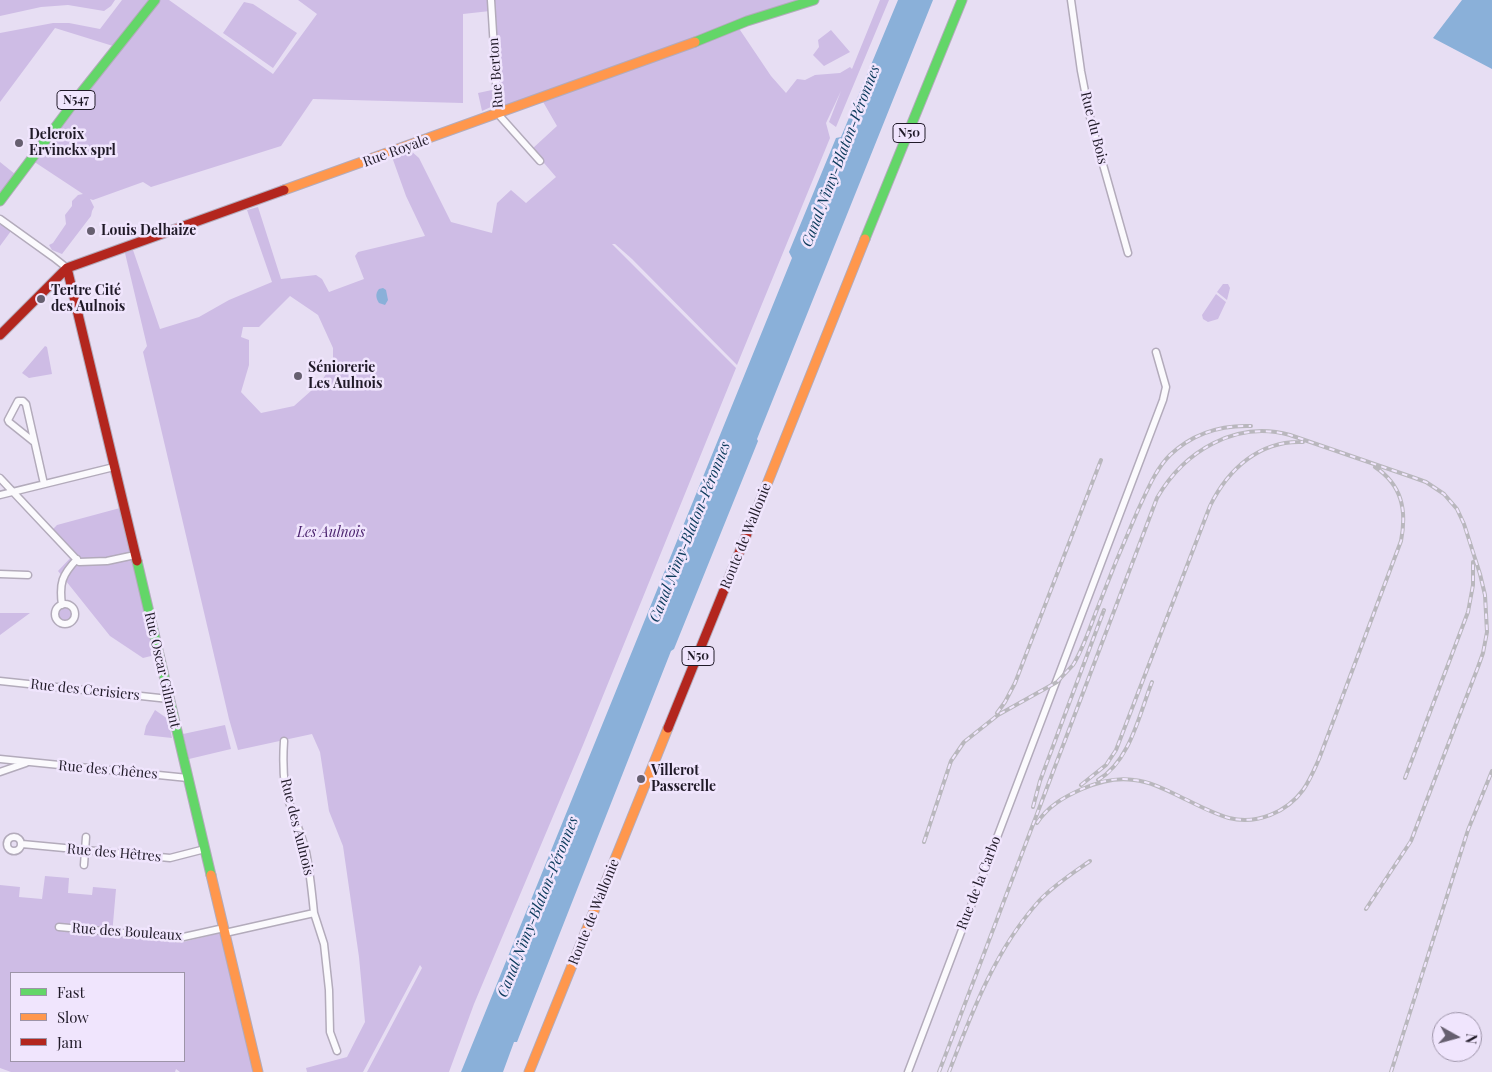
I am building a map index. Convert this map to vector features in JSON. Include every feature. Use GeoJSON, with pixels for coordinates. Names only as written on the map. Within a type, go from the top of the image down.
{"type":"FeatureCollection","features":[{"type":"Feature","properties":{"kind":"street","name":"N547"},"geometry":{"type":"LineString","coordinates":[[0,201],[81,93],[155,0]]}},
{"type":"Feature","properties":{"kind":"street","name":"Rue Berton"},"geometry":{"type":"LineString","coordinates":[[491,0],[498,114],[540,161]]}},
{"type":"Feature","properties":{"kind":"street","name":"Rue Royale"},"geometry":{"type":"LineString","coordinates":[[0,335],[66,268],[673,51],[746,21],[814,0]]}},
{"type":"Feature","properties":{"kind":"street","name":"Route de Wallonie"},"geometry":{"type":"LineString","coordinates":[[529,1072],[962,0]]}},
{"type":"Feature","properties":{"kind":"street","name":"Rue du Bois"},"geometry":{"type":"LineString","coordinates":[[1071,0],[1081,71],[1091,122],[1128,253]]}},
{"type":"Feature","properties":{"kind":"street"},"geometry":{"type":"LineString","coordinates":[[0,219],[54,257],[66,268]]}},
{"type":"Feature","properties":{"kind":"street","name":"Rue Oscar Gilmant"},"geometry":{"type":"LineString","coordinates":[[66,268],[258,1072]]}},
{"type":"Feature","properties":{"kind":"street","name":"Rue de la Carbo"},"geometry":{"type":"LineString","coordinates":[[908,1072],[1163,400],[1166,387],[1156,352]]}},
{"type":"Feature","properties":{"kind":"street"},"geometry":{"type":"LineString","coordinates":[[34,442],[8,420],[18,401],[25,402],[44,484]]}},
{"type":"Feature","properties":{"kind":"street"},"geometry":{"type":"LineString","coordinates":[[0,494],[114,467]]}},
{"type":"Feature","properties":{"kind":"street"},"geometry":{"type":"LineString","coordinates":[[0,478],[80,562],[94,563],[135,555]]}},
{"type":"Feature","properties":{"kind":"street"},"geometry":{"type":"LineString","coordinates":[[62,605],[64,573],[75,558]]}},
{"type":"Feature","properties":{"kind":"street"},"geometry":{"type":"LineString","coordinates":[[0,574],[28,574]]}},
{"type":"Feature","properties":{"kind":"street","name":"Rue des Cerisiers"},"geometry":{"type":"LineString","coordinates":[[0,681],[170,699]]}},
{"type":"Feature","properties":{"kind":"street","name":"Rue des Aulnois"},"geometry":{"type":"LineString","coordinates":[[284,741],[283,766],[285,788],[301,831],[306,852],[311,878],[314,913],[324,944],[330,1032],[337,1051]]}},
{"type":"Feature","properties":{"kind":"street","name":"Rue des Chênes"},"geometry":{"type":"LineString","coordinates":[[0,760],[188,778]]}},
{"type":"Feature","properties":{"kind":"street","name":"Rue des Chênes"},"geometry":{"type":"LineString","coordinates":[[0,772],[27,762]]}},
{"type":"Feature","properties":{"kind":"street"},"geometry":{"type":"LineString","coordinates":[[84,865],[86,837]]}},
{"type":"Feature","properties":{"kind":"street","name":"Rue des Hêtres"},"geometry":{"type":"LineString","coordinates":[[22,844],[170,858],[205,849]]}},
{"type":"Feature","properties":{"kind":"street"},"geometry":{"type":"LineString","coordinates":[[224,930],[314,913]]}},
{"type":"Feature","properties":{"kind":"street","name":"Rue des Bouleaux"},"geometry":{"type":"LineString","coordinates":[[59,927],[179,938],[224,930]]}},
{"type":"Feature","properties":{"kind":"green space"},"geometry":{"type":"Polygon","coordinates":[[[0,0],[115,0],[104,11],[68,5],[41,7],[0,16],[0,0]]]}},
{"type":"Feature","properties":{"kind":"green space"},"geometry":{"type":"Polygon","coordinates":[[[122,0],[149,0],[113,46],[55,28],[0,102],[0,33],[53,23],[69,23],[100,29],[122,0]]]}},
{"type":"Feature","properties":{"kind":"green space"},"geometry":{"type":"Polygon","coordinates":[[[157,0],[169,0],[273,74],[317,14],[298,0],[489,0],[490,11],[463,14],[463,103],[313,99],[281,146],[151,187],[143,182],[93,200],[90,199],[94,207],[91,216],[62,254],[52,250],[49,245],[53,243],[66,224],[65,215],[72,206],[72,201],[78,195],[83,194],[33,161],[157,0]]]}},
{"type":"Feature","properties":{"kind":"green space"},"geometry":{"type":"Polygon","coordinates":[[[493,0],[809,0],[501,111],[493,0]]]}},
{"type":"Feature","properties":{"kind":"green space","name":"Les Aulnois"},"geometry":{"type":"Polygon","coordinates":[[[880,0],[889,0],[836,127],[829,122],[841,91],[826,123],[830,138],[737,365],[632,259],[615,244],[612,244],[736,368],[583,745],[474,1004],[449,1072],[367,1072],[422,968],[420,965],[363,1072],[307,1072],[306,1068],[347,1057],[365,1022],[359,957],[343,846],[329,811],[320,752],[312,734],[238,750],[229,719],[143,352],[147,346],[125,253],[133,250],[160,329],[199,317],[229,300],[272,282],[247,210],[258,207],[281,279],[316,275],[322,279],[329,292],[364,279],[355,256],[358,252],[425,236],[406,196],[392,157],[411,151],[419,158],[451,222],[492,233],[497,203],[511,190],[526,203],[556,177],[532,149],[557,126],[542,100],[738,27],[771,76],[786,93],[797,79],[805,80],[815,75],[840,73],[850,67],[852,69],[880,0]],[[290,296],[259,327],[243,327],[241,337],[249,340],[249,365],[241,392],[261,413],[294,406],[321,382],[333,363],[333,348],[318,315],[290,296]]]}},
{"type":"Feature","properties":{"kind":"green space"},"geometry":{"type":"Polygon","coordinates":[[[244,2],[253,4],[297,33],[273,68],[223,33],[244,2]]]}},
{"type":"Feature","properties":{"kind":"green space"},"geometry":{"type":"Polygon","coordinates":[[[831,30],[850,52],[824,66],[813,55],[819,47],[818,40],[831,30]]]}},
{"type":"Feature","properties":{"kind":"green space"},"geometry":{"type":"Polygon","coordinates":[[[492,90],[493,106],[482,111],[478,93],[492,90]]]}},
{"type":"Feature","properties":{"kind":"green space"},"geometry":{"type":"Polygon","coordinates":[[[0,162],[15,174],[0,194],[0,162]]]}},
{"type":"Feature","properties":{"kind":"green space"},"geometry":{"type":"Polygon","coordinates":[[[0,225],[11,231],[0,246],[0,225]]]}},
{"type":"Feature","properties":{"kind":"green space"},"geometry":{"type":"Polygon","coordinates":[[[1223,284],[1228,284],[1230,288],[1227,300],[1217,292],[1223,284]]]}},
{"type":"Feature","properties":{"kind":"green space"},"geometry":{"type":"Polygon","coordinates":[[[1216,294],[1226,302],[1218,319],[1208,322],[1203,319],[1202,315],[1216,294]]]}},
{"type":"Feature","properties":{"kind":"green space"},"geometry":{"type":"Polygon","coordinates":[[[45,346],[47,347],[52,374],[29,378],[22,373],[45,346]]]}},
{"type":"Feature","properties":{"kind":"green space"},"geometry":{"type":"Polygon","coordinates":[[[120,508],[155,655],[143,658],[110,636],[58,571],[75,553],[52,530],[57,525],[120,508]]]}},
{"type":"Feature","properties":{"kind":"green space"},"geometry":{"type":"Polygon","coordinates":[[[65,607],[73,615],[65,623],[57,615],[65,607]]]}},
{"type":"Feature","properties":{"kind":"green space"},"geometry":{"type":"Polygon","coordinates":[[[0,613],[30,613],[0,635],[0,613]]]}},
{"type":"Feature","properties":{"kind":"green space"},"geometry":{"type":"Polygon","coordinates":[[[155,710],[168,719],[172,738],[144,735],[146,726],[155,710]]]}},
{"type":"Feature","properties":{"kind":"green space"},"geometry":{"type":"Polygon","coordinates":[[[225,725],[231,749],[189,759],[183,734],[225,725]]]}},
{"type":"Feature","properties":{"kind":"green space"},"geometry":{"type":"Polygon","coordinates":[[[45,876],[69,878],[68,893],[92,895],[93,887],[116,889],[112,935],[183,942],[220,933],[254,1072],[180,1072],[176,1069],[175,1072],[11,1072],[0,1068],[0,885],[20,887],[19,897],[42,899],[45,876]]]}},
{"type":"Feature","properties":{"kind":"water","name":"Canal Nimy-Blaton-Péronnes"},"geometry":{"type":"Polygon","coordinates":[[[898,0],[933,0],[757,439],[758,441],[674,649],[671,651],[517,1042],[514,1042],[503,1072],[461,1072],[792,258],[789,252],[836,138],[841,137],[898,0]]]}},
{"type":"Feature","properties":{"kind":"water"},"geometry":{"type":"Polygon","coordinates":[[[1462,0],[1492,0],[1492,69],[1433,38],[1462,0]]]}},
{"type":"Feature","properties":{"kind":"water"},"geometry":{"type":"Polygon","coordinates":[[[383,288],[386,290],[388,300],[385,305],[379,303],[376,296],[379,289],[383,288]]]}},
{"type":"Feature","properties":{"kind":"railway"},"geometry":{"type":"LineString","coordinates":[[924,842],[951,761],[964,742],[998,715],[1057,682],[1073,665],[1083,646],[1138,510],[1160,467],[1170,455],[1197,436],[1218,429],[1251,426]]}},
{"type":"Feature","properties":{"kind":"railway"},"geometry":{"type":"LineString","coordinates":[[939,1072],[1157,498],[1168,481],[1197,453],[1213,443],[1231,436],[1250,432],[1270,431],[1290,435],[1426,482],[1444,494],[1457,509],[1464,524],[1480,574],[1485,595],[1487,632],[1483,653],[1411,841],[1366,909]]}},
{"type":"Feature","properties":{"kind":"railway"},"geometry":{"type":"LineString","coordinates":[[1081,785],[1106,765],[1116,750],[1210,506],[1217,493],[1226,480],[1247,459],[1273,446],[1303,442]]}},
{"type":"Feature","properties":{"kind":"railway"},"geometry":{"type":"LineString","coordinates":[[997,713],[1015,683],[1101,460]]}},
{"type":"Feature","properties":{"kind":"railway"},"geometry":{"type":"LineString","coordinates":[[1037,823],[1051,807],[1069,795],[1094,784],[1114,780],[1127,779],[1148,783],[1213,812],[1240,820],[1250,820],[1270,815],[1289,805],[1296,798],[1308,782],[1319,759],[1401,541],[1403,509],[1397,490],[1384,474],[1375,467]]}},
{"type":"Feature","properties":{"kind":"railway"},"geometry":{"type":"LineString","coordinates":[[1405,778],[1468,612],[1473,585],[1473,562]]}},
{"type":"Feature","properties":{"kind":"railway"},"geometry":{"type":"LineString","coordinates":[[1033,807],[1040,781],[1104,610]]}},
{"type":"Feature","properties":{"kind":"railway"},"geometry":{"type":"LineString","coordinates":[[1098,780],[1109,772],[1126,749],[1152,682]]}},
{"type":"Feature","properties":{"kind":"railway"},"geometry":{"type":"LineString","coordinates":[[1391,1072],[1468,830],[1492,771]]}},
{"type":"Feature","properties":{"kind":"railway"},"geometry":{"type":"LineString","coordinates":[[949,1072],[986,982],[1023,920],[1045,895],[1090,861]]}},
{"type":"Feature","properties":{"kind":"traffic: fast"},"geometry":{"type":"LineString","coordinates":[[0,201],[81,93],[155,0]]}},
{"type":"Feature","properties":{"kind":"traffic: fast"},"geometry":{"type":"LineString","coordinates":[[695,42],[747,21],[814,0]]}},
{"type":"Feature","properties":{"kind":"traffic: fast"},"geometry":{"type":"LineString","coordinates":[[865,239],[962,0]]}},
{"type":"Feature","properties":{"kind":"traffic: fast"},"geometry":{"type":"LineString","coordinates":[[137,561],[211,875]]}},
{"type":"Feature","properties":{"kind":"traffic: slow"},"geometry":{"type":"LineString","coordinates":[[284,190],[695,42]]}},
{"type":"Feature","properties":{"kind":"traffic: slow"},"geometry":{"type":"LineString","coordinates":[[763,494],[865,239]]}},
{"type":"Feature","properties":{"kind":"traffic: slow"},"geometry":{"type":"LineString","coordinates":[[529,1072],[668,728]]}},
{"type":"Feature","properties":{"kind":"traffic: slow"},"geometry":{"type":"LineString","coordinates":[[211,875],[258,1072]]}},
{"type":"Feature","properties":{"kind":"traffic: jam"},"geometry":{"type":"LineString","coordinates":[[0,335],[67,268],[284,190]]}},
{"type":"Feature","properties":{"kind":"traffic: jam"},"geometry":{"type":"LineString","coordinates":[[67,268],[137,561]]}},
{"type":"Feature","properties":{"kind":"traffic: jam"},"geometry":{"type":"LineString","coordinates":[[668,728],[763,494]]}},
{"type":"Feature","properties":{"kind":"place","name":"Delcroix Ervinckx sprl"},"geometry":{"type":"Point","coordinates":[19,143]}},
{"type":"Feature","properties":{"kind":"place","name":"Louis Delhaize"},"geometry":{"type":"Point","coordinates":[91,231]}},
{"type":"Feature","properties":{"kind":"place","name":"Tertre Cité des Aulnois"},"geometry":{"type":"Point","coordinates":[41,299]}},
{"type":"Feature","properties":{"kind":"place","name":"Séniorerie Les Aulnois"},"geometry":{"type":"Point","coordinates":[298,376]}},
{"type":"Feature","properties":{"kind":"place","name":"Villerot Passerelle"},"geometry":{"type":"Point","coordinates":[641,779]}}]}
